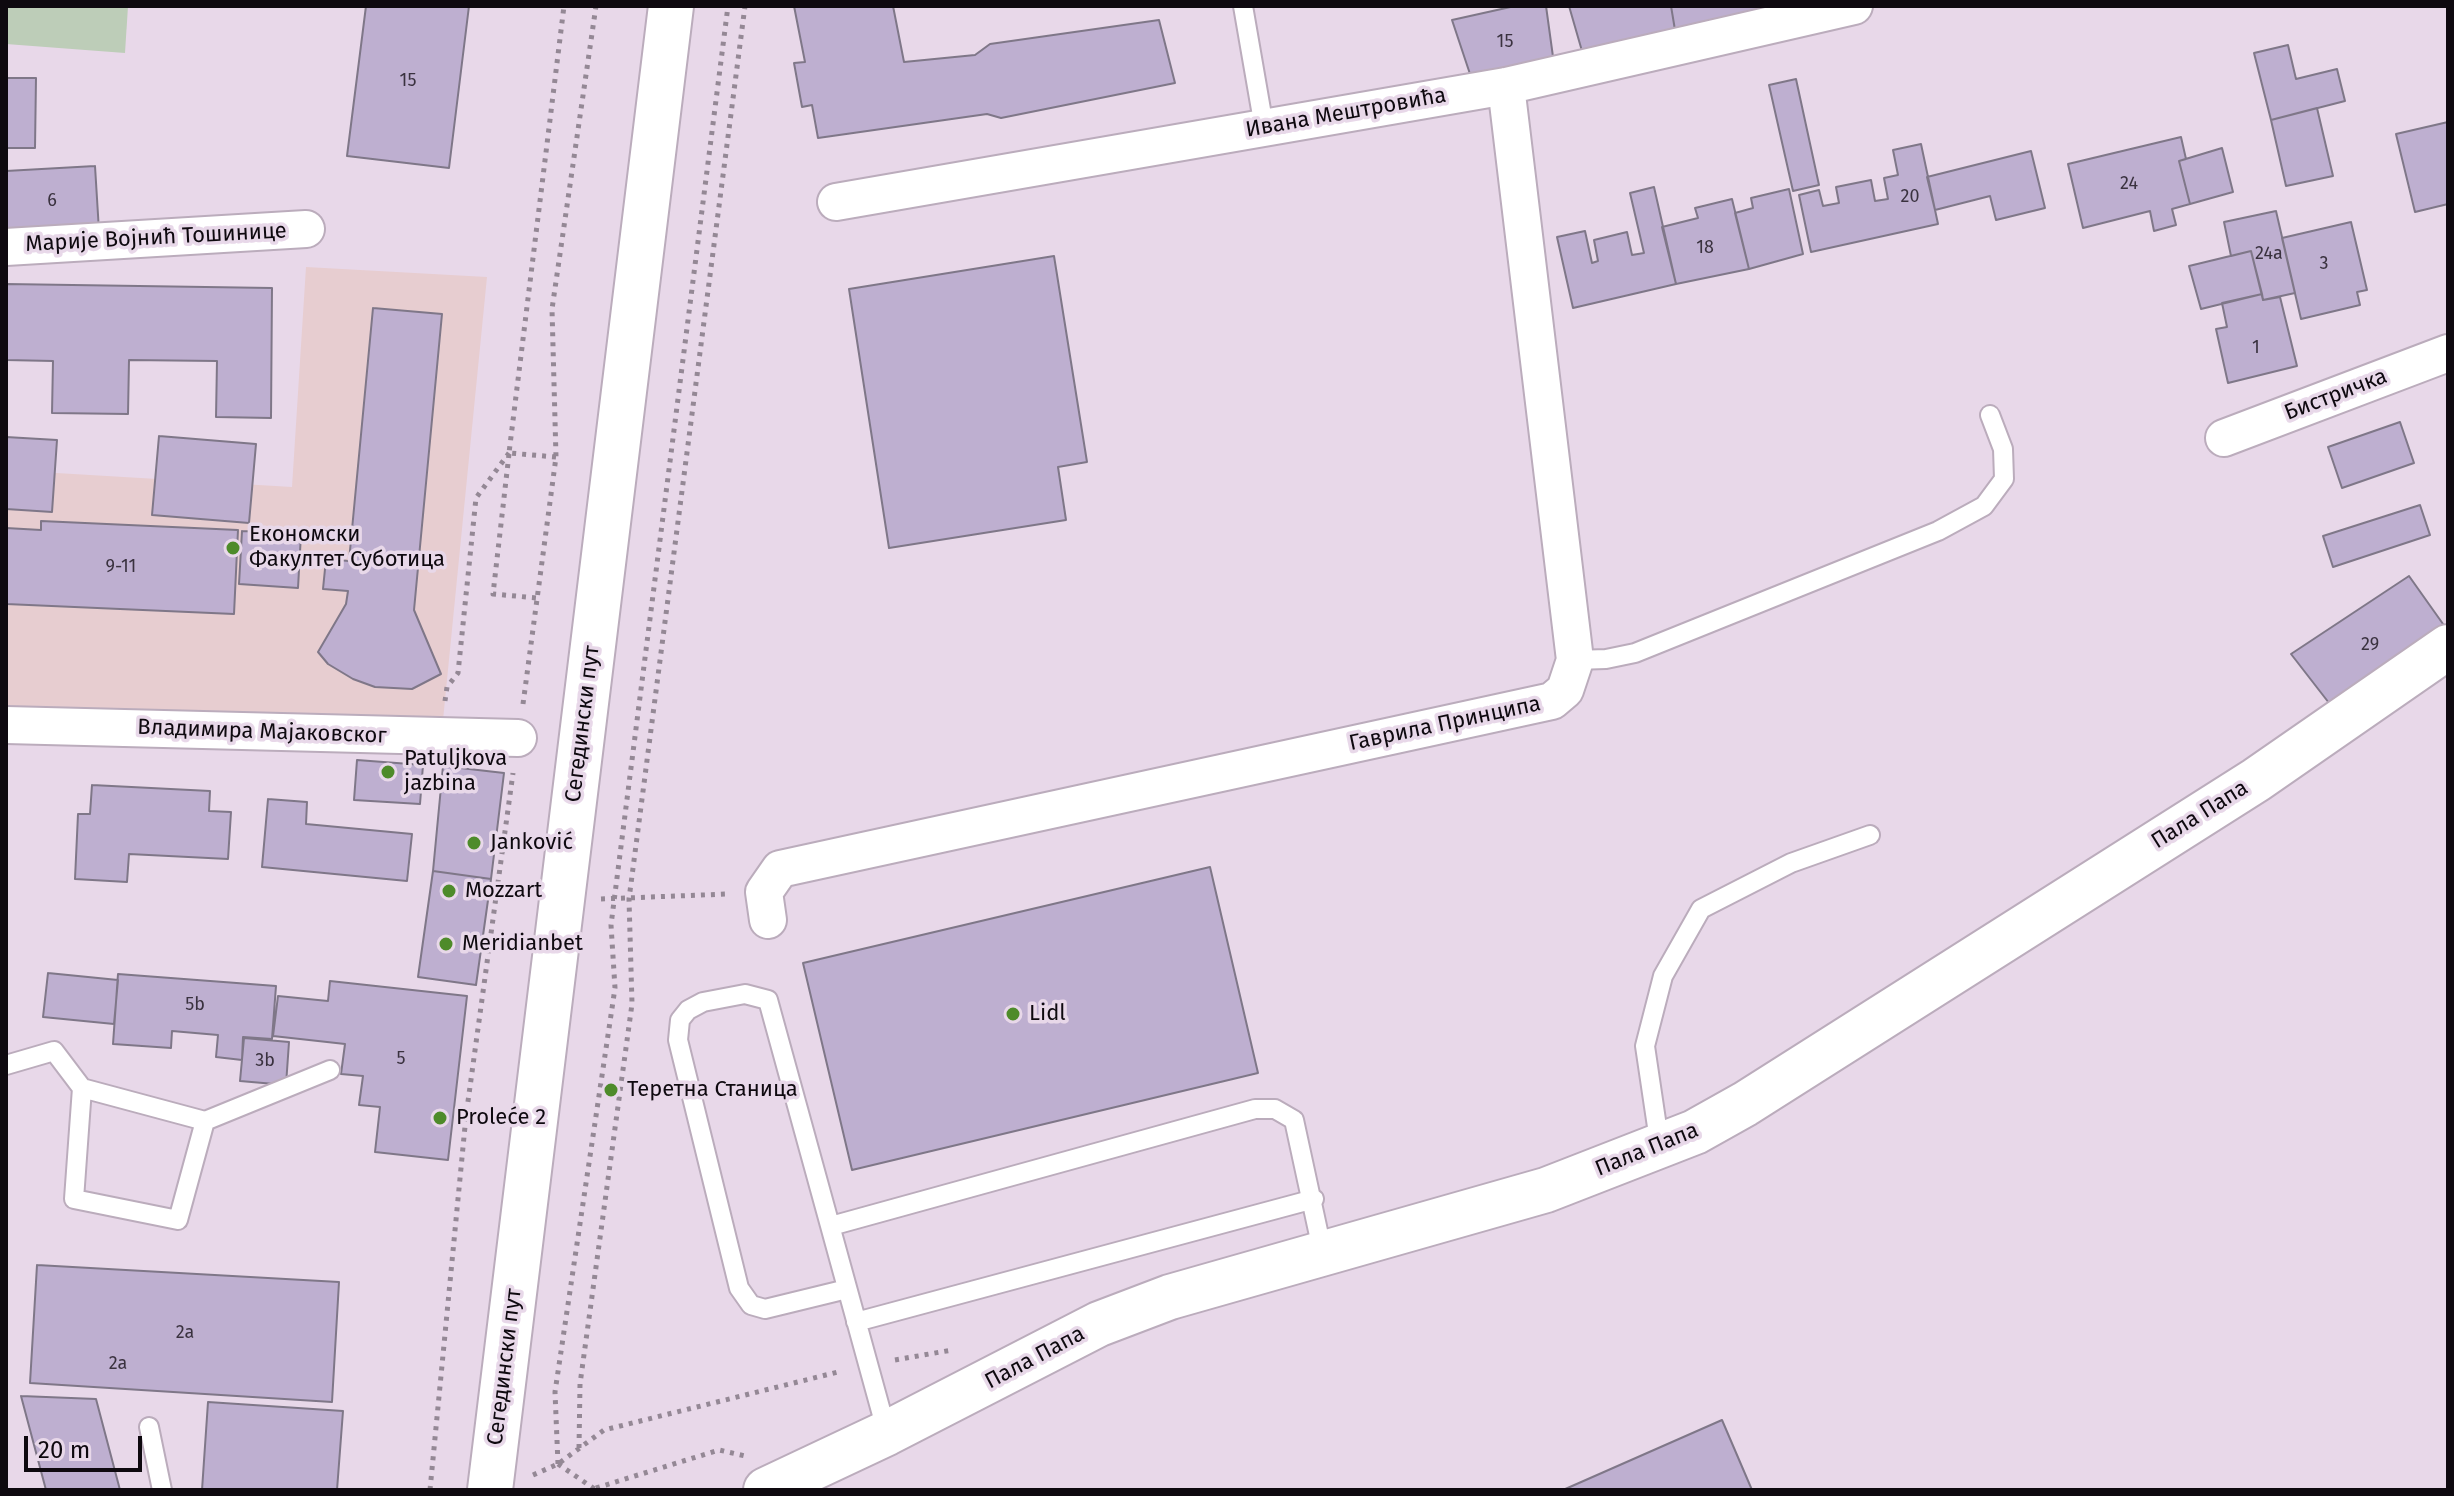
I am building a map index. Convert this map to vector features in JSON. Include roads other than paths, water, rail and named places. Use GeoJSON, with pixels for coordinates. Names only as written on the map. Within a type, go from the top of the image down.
{"type":"FeatureCollection","features":[{"type":"Feature","properties":{"kind":"street","name":"Сегедински пут"},"geometry":{"type":"LineString","coordinates":[[490,1490],[671,6]]}},
{"type":"Feature","properties":{"kind":"street","name":"Ивана Мештровића"},"geometry":{"type":"LineString","coordinates":[[836,202],[1506,86],[1854,6]]}},
{"type":"Feature","properties":{"kind":"street"},"geometry":{"type":"LineString","coordinates":[[1506,86],[1575,660]]}},
{"type":"Feature","properties":{"kind":"street","name":"Марије Војнић Тошинице"},"geometry":{"type":"LineString","coordinates":[[6,247],[306,229]]}},
{"type":"Feature","properties":{"kind":"street","name":"Бистричка"},"geometry":{"type":"LineString","coordinates":[[2224,438],[2448,353]]}},
{"type":"Feature","properties":{"kind":"street","name":"Пала Папа"},"geometry":{"type":"LineString","coordinates":[[766,1490],[887,1433],[1099,1324],[1170,1297],[1546,1190],[1660,1147],[1745,1104],[2256,780],[2448,647]]}},
{"type":"Feature","properties":{"kind":"street","name":"Гаврила Принципа"},"geometry":{"type":"LineString","coordinates":[[766,906],[780,869],[1552,701],[1565,690],[1575,660]]}},
{"type":"Feature","properties":{"kind":"street","name":"Владимира Мајаковског"},"geometry":{"type":"LineString","coordinates":[[6,725],[518,738]]}},
{"type":"Feature","properties":{"kind":"lane"},"geometry":{"type":"LineString","coordinates":[[1243,6],[1264,127]]}},
{"type":"Feature","properties":{"kind":"lane"},"geometry":{"type":"LineString","coordinates":[[1575,660],[1606,659],[1635,653],[1938,531],[1984,506],[2004,479],[2003,449],[1990,415]]}},
{"type":"Feature","properties":{"kind":"lane"},"geometry":{"type":"LineString","coordinates":[[1660,1147],[1645,1046],[1663,976],[1701,909],[1791,863],[1870,835]]}},
{"type":"Feature","properties":{"kind":"lane"},"geometry":{"type":"LineString","coordinates":[[847,1289],[765,1309],[751,1305],[739,1288],[678,1040],[680,1020],[688,1010],[703,1002],[745,994],[768,1000],[887,1433]]}},
{"type":"Feature","properties":{"kind":"lane"},"geometry":{"type":"LineString","coordinates":[[6,1065],[54,1051],[82,1088],[205,1121],[330,1070]]}},
{"type":"Feature","properties":{"kind":"lane"},"geometry":{"type":"LineString","coordinates":[[82,1088],[74,1199],[178,1220],[205,1121]]}},
{"type":"Feature","properties":{"kind":"lane"},"geometry":{"type":"LineString","coordinates":[[831,1226],[1255,1109],[1275,1109],[1294,1120],[1314,1199],[1323,1254]]}},
{"type":"Feature","properties":{"kind":"lane"},"geometry":{"type":"LineString","coordinates":[[856,1322],[1314,1199]]}},
{"type":"Feature","properties":{"kind":"lane"},"geometry":{"type":"LineString","coordinates":[[149,1427],[162,1490]]}},
{"type":"Feature","properties":{"kind":"place","name":"Економски Факултет Суботица"},"geometry":{"type":"Point","coordinates":[233,548]}},
{"type":"Feature","properties":{"kind":"place","name":"Patuljkova jazbina"},"geometry":{"type":"Point","coordinates":[388,772]}},
{"type":"Feature","properties":{"kind":"place","name":"Janković"},"geometry":{"type":"Point","coordinates":[474,843]}},
{"type":"Feature","properties":{"kind":"place","name":"Mozzart"},"geometry":{"type":"Point","coordinates":[449,891]}},
{"type":"Feature","properties":{"kind":"place","name":"Meridianbet"},"geometry":{"type":"Point","coordinates":[446,944]}},
{"type":"Feature","properties":{"kind":"place","name":"Lidl"},"geometry":{"type":"Point","coordinates":[1013,1014]}},
{"type":"Feature","properties":{"kind":"place","name":"Теретна Станица"},"geometry":{"type":"Point","coordinates":[611,1090]}},
{"type":"Feature","properties":{"kind":"place","name":"Proleće 2"},"geometry":{"type":"Point","coordinates":[440,1118]}}]}
